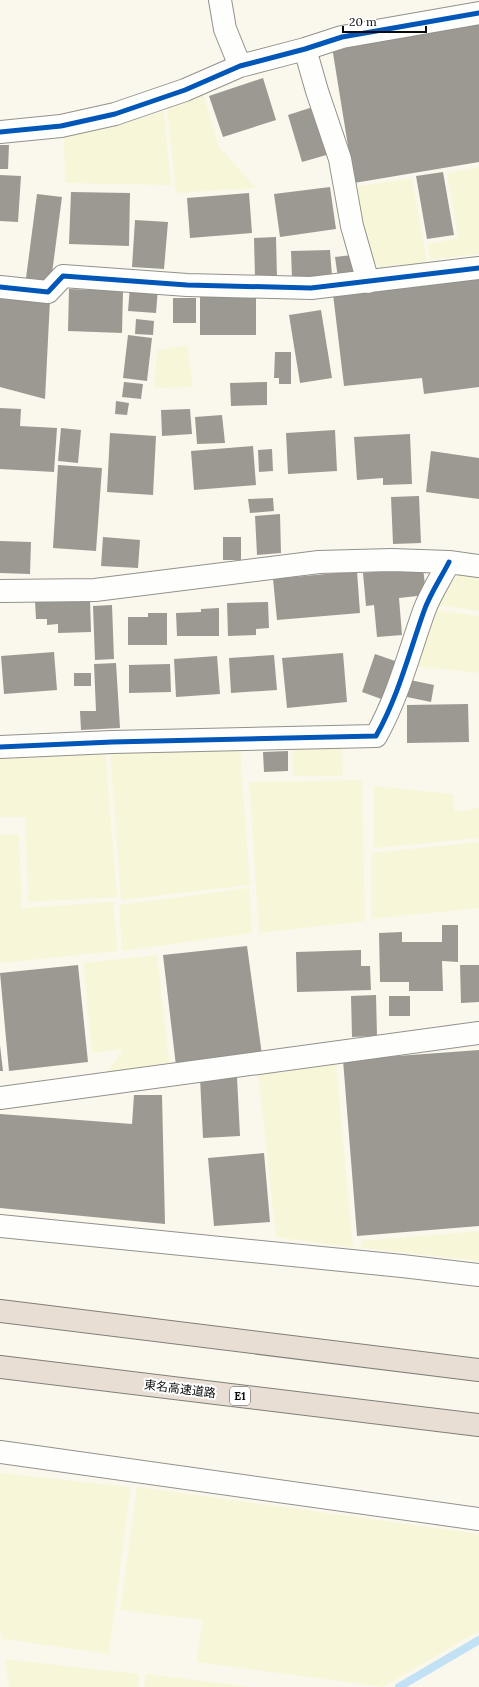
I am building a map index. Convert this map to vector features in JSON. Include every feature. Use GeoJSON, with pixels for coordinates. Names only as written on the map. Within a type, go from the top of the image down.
{"type":"FeatureCollection","features":[{"type":"Feature","properties":{"kind":"highway"},"geometry":{"type":"LineString","coordinates":[[0,1311],[479,1370]]}},
{"type":"Feature","properties":{"kind":"highway","name":"東名高速道路"},"geometry":{"type":"LineString","coordinates":[[0,1367],[479,1425]]}},
{"type":"Feature","properties":{"kind":"street"},"geometry":{"type":"LineString","coordinates":[[220,0],[225,29],[240,66]]}},
{"type":"Feature","properties":{"kind":"street"},"geometry":{"type":"LineString","coordinates":[[0,132],[61,126],[115,114],[185,90],[240,66],[305,49],[342,37],[479,13]]}},
{"type":"Feature","properties":{"kind":"street"},"geometry":{"type":"LineString","coordinates":[[305,49],[317,91],[340,159],[352,226],[368,282]]}},
{"type":"Feature","properties":{"kind":"street"},"geometry":{"type":"LineString","coordinates":[[0,287],[48,292],[63,276],[187,285],[311,288],[479,268]]}},
{"type":"Feature","properties":{"kind":"street"},"geometry":{"type":"LineString","coordinates":[[0,591],[95,590],[319,562],[392,560],[450,562],[479,566]]}},
{"type":"Feature","properties":{"kind":"street"},"geometry":{"type":"LineString","coordinates":[[0,747],[112,742],[376,736],[386,718],[395,696],[425,609],[450,562]]}},
{"type":"Feature","properties":{"kind":"street"},"geometry":{"type":"LineString","coordinates":[[0,1098],[479,1033]]}},
{"type":"Feature","properties":{"kind":"street"},"geometry":{"type":"LineString","coordinates":[[0,1226],[394,1265],[479,1275]]}},
{"type":"Feature","properties":{"kind":"street"},"geometry":{"type":"LineString","coordinates":[[0,1452],[479,1519]]}},
{"type":"Feature","properties":{"kind":"shaded area"},"geometry":{"type":"Polygon","coordinates":[[[203,92],[218,145],[256,188],[176,193],[167,108],[203,92]]]}},
{"type":"Feature","properties":{"kind":"shaded area"},"geometry":{"type":"Polygon","coordinates":[[[164,111],[171,185],[65,183],[64,133],[112,127],[164,111]]]}},
{"type":"Feature","properties":{"kind":"shaded area"},"geometry":{"type":"Polygon","coordinates":[[[479,167],[479,254],[430,260],[427,244],[458,238],[447,173],[479,167]]]}},
{"type":"Feature","properties":{"kind":"shaded area"},"geometry":{"type":"Polygon","coordinates":[[[412,178],[427,262],[380,267],[367,255],[354,187],[412,178]]]}},
{"type":"Feature","properties":{"kind":"shaded area"},"geometry":{"type":"Polygon","coordinates":[[[187,345],[193,387],[154,388],[157,350],[187,345]]]}},
{"type":"Feature","properties":{"kind":"shaded area"},"geometry":{"type":"Polygon","coordinates":[[[457,575],[479,577],[479,611],[437,605],[457,575]]]}},
{"type":"Feature","properties":{"kind":"shaded area"},"geometry":{"type":"Polygon","coordinates":[[[434,610],[479,616],[479,673],[413,666],[434,610]]]}},
{"type":"Feature","properties":{"kind":"shaded area"},"geometry":{"type":"Polygon","coordinates":[[[292,744],[342,744],[343,776],[293,776],[292,744]]]}},
{"type":"Feature","properties":{"kind":"shaded area"},"geometry":{"type":"Polygon","coordinates":[[[240,748],[250,885],[121,900],[110,749],[240,748]]]}},
{"type":"Feature","properties":{"kind":"shaded area"},"geometry":{"type":"Polygon","coordinates":[[[105,749],[117,897],[28,902],[25,817],[0,817],[0,756],[105,749]]]}},
{"type":"Feature","properties":{"kind":"shaded area"},"geometry":{"type":"Polygon","coordinates":[[[362,780],[365,921],[259,933],[249,782],[362,780]]]}},
{"type":"Feature","properties":{"kind":"shaded area"},"geometry":{"type":"Polygon","coordinates":[[[374,786],[453,794],[455,812],[479,808],[479,838],[374,848],[374,786]]]}},
{"type":"Feature","properties":{"kind":"shaded area"},"geometry":{"type":"Polygon","coordinates":[[[19,834],[22,908],[113,902],[118,951],[0,963],[0,835],[19,834]]]}},
{"type":"Feature","properties":{"kind":"shaded area"},"geometry":{"type":"Polygon","coordinates":[[[479,842],[479,908],[371,919],[371,853],[479,842]]]}},
{"type":"Feature","properties":{"kind":"shaded area"},"geometry":{"type":"Polygon","coordinates":[[[249,888],[252,933],[122,951],[119,905],[249,888]]]}},
{"type":"Feature","properties":{"kind":"shaded area"},"geometry":{"type":"Polygon","coordinates":[[[157,955],[170,1068],[104,1077],[123,1049],[92,1053],[83,963],[157,955]]]}},
{"type":"Feature","properties":{"kind":"shaded area"},"geometry":{"type":"Polygon","coordinates":[[[336,1064],[353,1248],[276,1237],[258,1072],[336,1064]]]}},
{"type":"Feature","properties":{"kind":"shaded area"},"geometry":{"type":"Polygon","coordinates":[[[479,1231],[479,1261],[362,1248],[361,1241],[479,1231]]]}},
{"type":"Feature","properties":{"kind":"shaded area"},"geometry":{"type":"Polygon","coordinates":[[[0,1473],[131,1487],[109,1654],[2,1639],[0,1630],[0,1473]]]}},
{"type":"Feature","properties":{"kind":"shaded area"},"geometry":{"type":"Polygon","coordinates":[[[137,1487],[479,1534],[479,1631],[383,1687],[197,1662],[202,1620],[120,1610],[137,1487]]]}},
{"type":"Feature","properties":{"kind":"shaded area"},"geometry":{"type":"Polygon","coordinates":[[[5,1659],[139,1674],[138,1687],[9,1687],[5,1659]]]}},
{"type":"Feature","properties":{"kind":"shaded area"},"geometry":{"type":"Polygon","coordinates":[[[146,1674],[251,1687],[144,1687],[146,1674]]]}},
{"type":"Feature","properties":{"kind":"building"},"geometry":{"type":"Polygon","coordinates":[[[479,23],[479,162],[354,183],[332,47],[479,23]]]}},
{"type":"Feature","properties":{"kind":"building"},"geometry":{"type":"Polygon","coordinates":[[[263,78],[276,120],[223,137],[209,96],[263,78]]]}},
{"type":"Feature","properties":{"kind":"building"},"geometry":{"type":"Polygon","coordinates":[[[316,106],[330,154],[302,162],[288,115],[316,106]]]}},
{"type":"Feature","properties":{"kind":"building"},"geometry":{"type":"Polygon","coordinates":[[[0,145],[9,145],[8,169],[0,169],[0,145]]]}},
{"type":"Feature","properties":{"kind":"building"},"geometry":{"type":"Polygon","coordinates":[[[443,172],[454,235],[427,239],[416,176],[443,172]]]}},
{"type":"Feature","properties":{"kind":"building"},"geometry":{"type":"Polygon","coordinates":[[[0,175],[21,176],[18,222],[0,221],[0,175]]]}},
{"type":"Feature","properties":{"kind":"building"},"geometry":{"type":"Polygon","coordinates":[[[330,187],[336,229],[280,237],[274,194],[330,187]]]}},
{"type":"Feature","properties":{"kind":"building"},"geometry":{"type":"Polygon","coordinates":[[[71,192],[130,193],[129,246],[69,244],[71,192]]]}},
{"type":"Feature","properties":{"kind":"building"},"geometry":{"type":"Polygon","coordinates":[[[249,193],[252,233],[190,238],[187,198],[249,193]]]}},
{"type":"Feature","properties":{"kind":"building"},"geometry":{"type":"Polygon","coordinates":[[[37,194],[62,197],[51,281],[26,278],[37,194]]]}},
{"type":"Feature","properties":{"kind":"building"},"geometry":{"type":"Polygon","coordinates":[[[135,220],[168,222],[164,269],[132,267],[135,220]]]}},
{"type":"Feature","properties":{"kind":"building"},"geometry":{"type":"Polygon","coordinates":[[[276,237],[277,278],[255,278],[254,238],[276,237]]]}},
{"type":"Feature","properties":{"kind":"building"},"geometry":{"type":"Polygon","coordinates":[[[330,250],[332,276],[292,278],[291,251],[330,250]]]}},
{"type":"Feature","properties":{"kind":"building"},"geometry":{"type":"Polygon","coordinates":[[[352,255],[355,276],[338,278],[335,257],[352,255]]]}},
{"type":"Feature","properties":{"kind":"building"},"geometry":{"type":"Polygon","coordinates":[[[479,277],[479,387],[424,394],[422,378],[344,386],[333,294],[479,277]]]}},
{"type":"Feature","properties":{"kind":"building"},"geometry":{"type":"Polygon","coordinates":[[[130,286],[158,288],[156,313],[128,311],[130,286]]]}},
{"type":"Feature","properties":{"kind":"building"},"geometry":{"type":"Polygon","coordinates":[[[69,289],[123,291],[122,333],[68,331],[69,289]]]}},
{"type":"Feature","properties":{"kind":"building"},"geometry":{"type":"Polygon","coordinates":[[[0,294],[50,300],[45,399],[0,387],[0,294]]]}},
{"type":"Feature","properties":{"kind":"building"},"geometry":{"type":"Polygon","coordinates":[[[200,294],[256,294],[256,335],[200,335],[200,294]]]}},
{"type":"Feature","properties":{"kind":"building"},"geometry":{"type":"Polygon","coordinates":[[[173,298],[196,298],[196,323],[173,323],[173,298]]]}},
{"type":"Feature","properties":{"kind":"building"},"geometry":{"type":"Polygon","coordinates":[[[321,310],[332,378],[300,383],[289,315],[321,310]]]}},
{"type":"Feature","properties":{"kind":"building"},"geometry":{"type":"Polygon","coordinates":[[[136,319],[154,321],[153,335],[135,334],[136,319]]]}},
{"type":"Feature","properties":{"kind":"building"},"geometry":{"type":"Polygon","coordinates":[[[128,335],[152,338],[147,381],[123,378],[128,335]]]}},
{"type":"Feature","properties":{"kind":"building"},"geometry":{"type":"Polygon","coordinates":[[[275,352],[291,352],[291,384],[279,384],[279,378],[274,378],[275,352]]]}},
{"type":"Feature","properties":{"kind":"building"},"geometry":{"type":"Polygon","coordinates":[[[124,382],[143,384],[141,399],[122,397],[124,382]]]}},
{"type":"Feature","properties":{"kind":"building"},"geometry":{"type":"Polygon","coordinates":[[[267,382],[267,405],[231,406],[230,383],[267,382]]]}},
{"type":"Feature","properties":{"kind":"building"},"geometry":{"type":"Polygon","coordinates":[[[116,401],[129,403],[127,415],[115,414],[116,401]]]}},
{"type":"Feature","properties":{"kind":"building"},"geometry":{"type":"Polygon","coordinates":[[[0,408],[21,409],[20,426],[57,428],[54,472],[0,469],[0,408]]]}},
{"type":"Feature","properties":{"kind":"building"},"geometry":{"type":"Polygon","coordinates":[[[190,409],[192,434],[162,436],[161,410],[190,409]]]}},
{"type":"Feature","properties":{"kind":"building"},"geometry":{"type":"Polygon","coordinates":[[[222,415],[225,443],[197,444],[195,417],[222,415]]]}},
{"type":"Feature","properties":{"kind":"building"},"geometry":{"type":"Polygon","coordinates":[[[61,428],[81,430],[78,463],[58,461],[61,428]]]}},
{"type":"Feature","properties":{"kind":"building"},"geometry":{"type":"Polygon","coordinates":[[[335,430],[337,471],[288,474],[286,433],[335,430]]]}},
{"type":"Feature","properties":{"kind":"building"},"geometry":{"type":"Polygon","coordinates":[[[110,433],[156,436],[153,495],[107,492],[110,433]]]}},
{"type":"Feature","properties":{"kind":"building"},"geometry":{"type":"Polygon","coordinates":[[[410,434],[412,484],[383,485],[383,478],[357,480],[354,437],[410,434]]]}},
{"type":"Feature","properties":{"kind":"building"},"geometry":{"type":"Polygon","coordinates":[[[253,446],[256,485],[194,490],[191,451],[253,446]]]}},
{"type":"Feature","properties":{"kind":"building"},"geometry":{"type":"Polygon","coordinates":[[[272,449],[273,471],[259,472],[258,450],[272,449]]]}},
{"type":"Feature","properties":{"kind":"building"},"geometry":{"type":"Polygon","coordinates":[[[431,451],[479,458],[479,499],[426,492],[431,451]]]}},
{"type":"Feature","properties":{"kind":"building"},"geometry":{"type":"Polygon","coordinates":[[[58,465],[102,468],[96,551],[53,548],[58,465]]]}},
{"type":"Feature","properties":{"kind":"building"},"geometry":{"type":"Polygon","coordinates":[[[419,496],[421,543],[393,544],[391,497],[419,496]]]}},
{"type":"Feature","properties":{"kind":"building"},"geometry":{"type":"Polygon","coordinates":[[[273,498],[274,511],[250,513],[248,499],[273,498]]]}},
{"type":"Feature","properties":{"kind":"building"},"geometry":{"type":"Polygon","coordinates":[[[280,514],[281,553],[257,555],[255,516],[280,514]]]}},
{"type":"Feature","properties":{"kind":"building"},"geometry":{"type":"Polygon","coordinates":[[[103,537],[140,540],[138,568],[101,566],[103,537]]]}},
{"type":"Feature","properties":{"kind":"building"},"geometry":{"type":"Polygon","coordinates":[[[223,537],[241,537],[241,560],[223,560],[223,537]]]}},
{"type":"Feature","properties":{"kind":"building"},"geometry":{"type":"Polygon","coordinates":[[[0,541],[31,542],[30,574],[0,573],[0,541]]]}},
{"type":"Feature","properties":{"kind":"building"},"geometry":{"type":"Polygon","coordinates":[[[423,567],[426,595],[399,598],[402,635],[377,637],[374,605],[366,606],[363,573],[423,567]]]}},
{"type":"Feature","properties":{"kind":"building"},"geometry":{"type":"Polygon","coordinates":[[[357,571],[360,613],[277,620],[273,579],[357,571]]]}},
{"type":"Feature","properties":{"kind":"building"},"geometry":{"type":"Polygon","coordinates":[[[90,600],[91,632],[58,633],[58,624],[47,625],[47,619],[36,619],[35,601],[90,600]]]}},
{"type":"Feature","properties":{"kind":"building"},"geometry":{"type":"Polygon","coordinates":[[[268,602],[269,628],[256,629],[256,635],[228,636],[227,603],[268,602]]]}},
{"type":"Feature","properties":{"kind":"building"},"geometry":{"type":"Polygon","coordinates":[[[112,605],[114,659],[95,660],[93,606],[112,605]]]}},
{"type":"Feature","properties":{"kind":"building"},"geometry":{"type":"Polygon","coordinates":[[[219,608],[219,636],[177,636],[176,613],[201,612],[201,609],[219,608]]]}},
{"type":"Feature","properties":{"kind":"building"},"geometry":{"type":"Polygon","coordinates":[[[148,613],[167,613],[167,645],[128,645],[128,617],[148,617],[148,613]]]}},
{"type":"Feature","properties":{"kind":"building"},"geometry":{"type":"Polygon","coordinates":[[[54,652],[57,690],[4,694],[1,656],[54,652]]]}},
{"type":"Feature","properties":{"kind":"building"},"geometry":{"type":"Polygon","coordinates":[[[343,653],[347,702],[287,708],[282,658],[343,653]]]}},
{"type":"Feature","properties":{"kind":"building"},"geometry":{"type":"Polygon","coordinates":[[[375,654],[398,662],[384,700],[362,692],[375,654]]]}},
{"type":"Feature","properties":{"kind":"building"},"geometry":{"type":"Polygon","coordinates":[[[274,655],[277,690],[231,693],[229,658],[274,655]]]}},
{"type":"Feature","properties":{"kind":"building"},"geometry":{"type":"Polygon","coordinates":[[[217,656],[220,694],[176,697],[174,659],[217,656]]]}},
{"type":"Feature","properties":{"kind":"building"},"geometry":{"type":"Polygon","coordinates":[[[116,663],[120,728],[81,730],[80,711],[96,711],[94,664],[116,663]]]}},
{"type":"Feature","properties":{"kind":"building"},"geometry":{"type":"Polygon","coordinates":[[[170,664],[171,692],[129,693],[129,665],[170,664]]]}},
{"type":"Feature","properties":{"kind":"building"},"geometry":{"type":"Polygon","coordinates":[[[74,673],[91,673],[91,686],[74,686],[74,673]]]}},
{"type":"Feature","properties":{"kind":"building"},"geometry":{"type":"Polygon","coordinates":[[[410,680],[434,685],[431,702],[407,697],[410,680]]]}},
{"type":"Feature","properties":{"kind":"building"},"geometry":{"type":"Polygon","coordinates":[[[468,704],[469,742],[407,743],[407,705],[468,704]]]}},
{"type":"Feature","properties":{"kind":"building"},"geometry":{"type":"Polygon","coordinates":[[[288,751],[288,771],[264,772],[263,752],[288,751]]]}},
{"type":"Feature","properties":{"kind":"building"},"geometry":{"type":"Polygon","coordinates":[[[442,925],[458,925],[458,962],[442,961],[443,991],[409,991],[409,982],[380,982],[379,933],[402,932],[402,942],[442,942],[442,925]]]}},
{"type":"Feature","properties":{"kind":"building"},"geometry":{"type":"Polygon","coordinates":[[[247,946],[262,1055],[176,1066],[163,955],[247,946]]]}},
{"type":"Feature","properties":{"kind":"building"},"geometry":{"type":"Polygon","coordinates":[[[361,950],[361,966],[370,966],[371,990],[297,992],[296,952],[361,950]]]}},
{"type":"Feature","properties":{"kind":"building"},"geometry":{"type":"Polygon","coordinates":[[[78,965],[88,1062],[9,1071],[0,973],[78,965]]]}},
{"type":"Feature","properties":{"kind":"building"},"geometry":{"type":"Polygon","coordinates":[[[460,965],[479,965],[479,1002],[461,1003],[460,965]]]}},
{"type":"Feature","properties":{"kind":"building"},"geometry":{"type":"Polygon","coordinates":[[[376,995],[377,1036],[352,1037],[351,996],[376,995]]]}},
{"type":"Feature","properties":{"kind":"building"},"geometry":{"type":"Polygon","coordinates":[[[389,996],[410,996],[410,1016],[389,1016],[389,996]]]}},
{"type":"Feature","properties":{"kind":"building"},"geometry":{"type":"Polygon","coordinates":[[[0,1045],[3,1071],[0,1071],[0,1045]]]}},
{"type":"Feature","properties":{"kind":"building"},"geometry":{"type":"Polygon","coordinates":[[[479,1050],[479,1226],[357,1236],[343,1060],[479,1050]]]}},
{"type":"Feature","properties":{"kind":"building"},"geometry":{"type":"Polygon","coordinates":[[[237,1077],[240,1136],[203,1138],[200,1078],[237,1077]]]}},
{"type":"Feature","properties":{"kind":"building"},"geometry":{"type":"Polygon","coordinates":[[[134,1095],[162,1095],[165,1224],[0,1208],[0,1114],[132,1124],[134,1095]]]}},
{"type":"Feature","properties":{"kind":"building"},"geometry":{"type":"Polygon","coordinates":[[[264,1153],[270,1222],[214,1226],[208,1158],[264,1153]]]}},
{"type":"Feature","properties":{"kind":"waterway"},"geometry":{"type":"LineString","coordinates":[[399,1687],[479,1640]]}},
{"type":"Feature","properties":{"kind":"cycle path"},"geometry":{"type":"LineString","coordinates":[[0,132],[61,126],[115,114],[185,90],[240,66],[305,49],[342,37],[479,13]]}},
{"type":"Feature","properties":{"kind":"cycle path"},"geometry":{"type":"LineString","coordinates":[[0,287],[48,292],[63,276],[187,285],[311,288],[479,268]]}},
{"type":"Feature","properties":{"kind":"cycle path"},"geometry":{"type":"LineString","coordinates":[[0,747],[112,742],[376,736],[391,706],[426,605],[449,562]]}}]}
